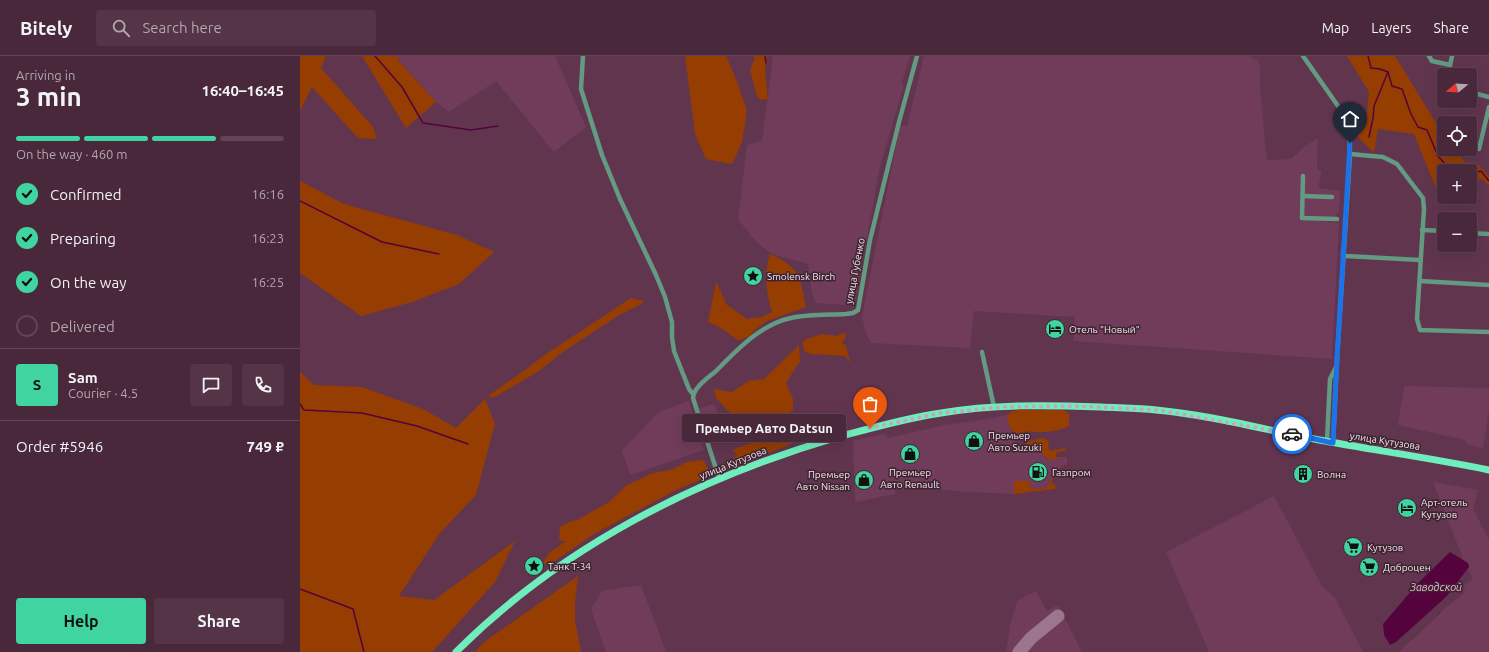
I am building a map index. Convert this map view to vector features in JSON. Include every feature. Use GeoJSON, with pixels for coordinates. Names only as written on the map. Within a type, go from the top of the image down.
{"type":"FeatureCollection","features":[{"type":"Feature","properties":{"kind":"main road","name":"улица Кутузова"},"geometry":{"type":"LineString","coordinates":[[456,652],[509,605],[551,573],[594,543],[641,516],[719,478],[801,448],[870,428],[941,413],[994,407],[1073,406],[1157,410],[1258,427],[1330,442],[1423,457],[1489,470]]}},
{"type":"Feature","properties":{"kind":"street"},"geometry":{"type":"LineString","coordinates":[[583,56],[581,89],[602,155],[620,199],[665,297],[672,322],[674,351],[689,389],[693,394],[719,478]]}},
{"type":"Feature","properties":{"kind":"street","name":"улица Губенко"},"geometry":{"type":"LineString","coordinates":[[693,394],[740,348],[772,324],[790,318],[846,314],[853,313],[858,310],[870,240],[897,129],[917,56]]}},
{"type":"Feature","properties":{"kind":"street"},"geometry":{"type":"LineString","coordinates":[[1303,56],[1345,116],[1349,132],[1350,154],[1330,442]]}},
{"type":"Feature","properties":{"kind":"street"},"geometry":{"type":"LineString","coordinates":[[1429,56],[1432,61],[1450,66],[1452,56]]}},
{"type":"Feature","properties":{"kind":"street"},"geometry":{"type":"LineString","coordinates":[[1477,94],[1489,97]]}},
{"type":"Feature","properties":{"kind":"street"},"geometry":{"type":"LineString","coordinates":[[1479,149],[1489,107]]}},
{"type":"Feature","properties":{"kind":"street"},"geometry":{"type":"LineString","coordinates":[[1350,154],[1383,157],[1397,164],[1423,198],[1424,209],[1417,319],[1420,330],[1489,332]]}},
{"type":"Feature","properties":{"kind":"street"},"geometry":{"type":"LineString","coordinates":[[1303,176],[1302,218],[1337,219]]}},
{"type":"Feature","properties":{"kind":"street"},"geometry":{"type":"LineString","coordinates":[[1303,196],[1332,197]]}},
{"type":"Feature","properties":{"kind":"street"},"geometry":{"type":"LineString","coordinates":[[1422,230],[1437,231]]}},
{"type":"Feature","properties":{"kind":"street"},"geometry":{"type":"LineString","coordinates":[[1477,233],[1489,234]]}},
{"type":"Feature","properties":{"kind":"street"},"geometry":{"type":"LineString","coordinates":[[1343,254],[1346,256],[1420,260]]}},
{"type":"Feature","properties":{"kind":"street"},"geometry":{"type":"LineString","coordinates":[[1420,281],[1489,285]]}},
{"type":"Feature","properties":{"kind":"street"},"geometry":{"type":"LineString","coordinates":[[982,352],[994,407]]}},
{"type":"Feature","properties":{"kind":"shaded area"},"geometry":{"type":"Polygon","coordinates":[[[300,56],[326,56],[321,68],[373,127],[377,139],[358,138],[312,87],[300,111],[300,56]]]}},
{"type":"Feature","properties":{"kind":"shaded area"},"geometry":{"type":"Polygon","coordinates":[[[362,56],[399,56],[397,59],[436,102],[406,128],[362,56]]]}},
{"type":"Feature","properties":{"kind":"shaded area"},"geometry":{"type":"Polygon","coordinates":[[[399,56],[555,56],[586,127],[554,152],[496,81],[449,112],[436,102],[397,58],[399,56]]]}},
{"type":"Feature","properties":{"kind":"shaded area"},"geometry":{"type":"Polygon","coordinates":[[[685,56],[726,56],[738,84],[747,111],[742,142],[732,164],[706,159],[695,134],[685,56]]]}},
{"type":"Feature","properties":{"kind":"shaded area"},"geometry":{"type":"Polygon","coordinates":[[[753,56],[767,56],[765,69],[768,99],[761,100],[757,96],[750,70],[755,58],[753,56]]]}},
{"type":"Feature","properties":{"kind":"shaded area"},"geometry":{"type":"Polygon","coordinates":[[[773,56],[910,56],[902,83],[904,85],[880,167],[855,301],[848,305],[816,303],[812,294],[808,264],[775,255],[767,251],[752,237],[738,219],[747,145],[762,141],[773,56]]]}},
{"type":"Feature","properties":{"kind":"shaded area"},"geometry":{"type":"Polygon","coordinates":[[[924,56],[1249,56],[1258,61],[1260,67],[1260,88],[1267,160],[1291,159],[1303,148],[1318,138],[1317,170],[1322,171],[1318,188],[1340,191],[1339,212],[1333,217],[1319,217],[1318,221],[1339,223],[1332,359],[1073,341],[1075,317],[974,311],[970,348],[871,343],[866,333],[862,317],[900,126],[907,126],[924,56]]]}},
{"type":"Feature","properties":{"kind":"shaded area"},"geometry":{"type":"Polygon","coordinates":[[[1347,56],[1395,56],[1437,125],[1437,156],[1460,156],[1465,162],[1474,164],[1437,164],[1437,186],[1435,186],[1414,134],[1378,129],[1374,153],[1354,133],[1367,113],[1369,92],[1347,56]]]}},
{"type":"Feature","properties":{"kind":"shaded area"},"geometry":{"type":"Polygon","coordinates":[[[1477,165],[1489,177],[1489,186],[1482,179],[1477,180],[1477,165]]]}},
{"type":"Feature","properties":{"kind":"shaded area"},"geometry":{"type":"Polygon","coordinates":[[[300,181],[344,204],[457,235],[494,252],[459,284],[412,302],[361,316],[300,273],[300,181]]]}},
{"type":"Feature","properties":{"kind":"shaded area"},"geometry":{"type":"Polygon","coordinates":[[[770,254],[787,264],[797,274],[800,280],[806,307],[767,321],[756,329],[750,336],[740,340],[708,322],[716,282],[727,305],[747,319],[762,317],[772,312],[766,283],[770,254]]]}},
{"type":"Feature","properties":{"kind":"shaded area"},"geometry":{"type":"Polygon","coordinates":[[[631,298],[644,301],[619,315],[560,354],[539,371],[493,398],[488,396],[543,356],[631,298]]]}},
{"type":"Feature","properties":{"kind":"shaded area"},"geometry":{"type":"Polygon","coordinates":[[[846,333],[845,339],[842,341],[843,344],[846,345],[850,363],[845,356],[811,354],[804,351],[802,342],[807,339],[822,334],[837,336],[846,333]]]}},
{"type":"Feature","properties":{"kind":"shaded area"},"geometry":{"type":"Polygon","coordinates":[[[799,345],[800,361],[786,383],[793,399],[793,410],[770,428],[744,439],[730,441],[731,414],[717,399],[713,389],[732,392],[749,381],[764,379],[799,345]]]}},
{"type":"Feature","properties":{"kind":"shaded area"},"geometry":{"type":"Polygon","coordinates":[[[300,372],[314,385],[362,387],[423,409],[456,428],[485,399],[495,424],[476,495],[440,533],[399,596],[434,600],[515,541],[495,582],[432,652],[300,652],[300,372]]]}},
{"type":"Feature","properties":{"kind":"shaded area"},"geometry":{"type":"Polygon","coordinates":[[[1405,386],[1489,388],[1489,410],[1483,448],[1468,445],[1465,440],[1398,425],[1405,386]]]}},
{"type":"Feature","properties":{"kind":"shaded area"},"geometry":{"type":"Polygon","coordinates":[[[689,401],[704,450],[630,475],[622,450],[659,412],[689,401]]]}},
{"type":"Feature","properties":{"kind":"shaded area"},"geometry":{"type":"Polygon","coordinates":[[[714,404],[727,435],[710,442],[699,408],[714,404]]]}},
{"type":"Feature","properties":{"kind":"shaded area"},"geometry":{"type":"Polygon","coordinates":[[[1013,411],[1066,411],[1069,414],[1069,426],[1049,432],[1029,431],[1017,434],[1010,428],[1007,415],[1013,411]]]}},
{"type":"Feature","properties":{"kind":"shaded area"},"geometry":{"type":"Polygon","coordinates":[[[1007,415],[1007,419],[1017,443],[1022,450],[1040,451],[1049,460],[1067,457],[1067,464],[1059,467],[1047,488],[1031,489],[1028,481],[1015,481],[1014,494],[965,492],[907,486],[895,488],[895,494],[855,502],[853,441],[883,434],[888,438],[945,425],[1007,415]]]}},
{"type":"Feature","properties":{"kind":"shaded area"},"geometry":{"type":"Polygon","coordinates":[[[777,427],[784,427],[792,437],[793,442],[789,445],[728,469],[724,467],[737,455],[733,450],[749,444],[777,427]]]}},
{"type":"Feature","properties":{"kind":"shaded area"},"geometry":{"type":"Polygon","coordinates":[[[1043,438],[1049,441],[1048,447],[1050,451],[1065,448],[1066,450],[1056,453],[1056,457],[1067,457],[1049,460],[1040,451],[1022,450],[1017,444],[1024,445],[1029,441],[1043,438]]]}},
{"type":"Feature","properties":{"kind":"shaded area"},"geometry":{"type":"Polygon","coordinates":[[[704,460],[711,473],[594,534],[549,565],[543,563],[549,553],[565,542],[559,540],[560,527],[579,519],[609,502],[627,485],[653,473],[671,470],[687,462],[704,460]]]}},
{"type":"Feature","properties":{"kind":"shaded area"},"geometry":{"type":"Polygon","coordinates":[[[1066,464],[1060,467],[1051,482],[1056,486],[1055,489],[1014,494],[1014,481],[1028,481],[1030,482],[1031,489],[1046,488],[1059,467],[1066,464]]]}},
{"type":"Feature","properties":{"kind":"shaded area"},"geometry":{"type":"Polygon","coordinates":[[[1433,482],[1478,490],[1473,509],[1489,540],[1489,652],[1399,652],[1444,609],[1463,594],[1465,584],[1473,579],[1462,556],[1433,482]]]}},
{"type":"Feature","properties":{"kind":"shaded area"},"geometry":{"type":"Polygon","coordinates":[[[1274,496],[1322,586],[1335,598],[1363,652],[1209,652],[1166,552],[1274,496]]]}},
{"type":"Feature","properties":{"kind":"shaded area"},"geometry":{"type":"Polygon","coordinates":[[[578,576],[575,620],[581,652],[475,652],[484,642],[578,576]]]}},
{"type":"Feature","properties":{"kind":"shaded area"},"geometry":{"type":"Polygon","coordinates":[[[641,585],[666,652],[606,652],[591,609],[602,591],[641,585]]]}},
{"type":"Feature","properties":{"kind":"shaded area"},"geometry":{"type":"Polygon","coordinates":[[[1036,591],[1047,611],[1058,605],[1082,652],[1006,652],[1011,622],[1017,601],[1036,591]]]}},
{"type":"Feature","properties":{"kind":"water","name":"Заводской"},"geometry":{"type":"Polygon","coordinates":[[[1450,552],[1468,563],[1469,567],[1446,597],[1396,642],[1390,645],[1384,635],[1383,624],[1418,583],[1450,552]]]}},
{"type":"Feature","properties":{"kind":"waterway"},"geometry":{"type":"LineString","coordinates":[[375,56],[402,87],[423,123],[471,130],[498,126]]}},
{"type":"Feature","properties":{"kind":"waterway"},"geometry":{"type":"LineString","coordinates":[[765,56],[766,63]]}},
{"type":"Feature","properties":{"kind":"waterway"},"geometry":{"type":"LineString","coordinates":[[1368,56],[1371,68],[1388,72],[1392,86],[1402,89],[1411,114],[1418,127],[1427,130],[1438,156],[1445,164]]}},
{"type":"Feature","properties":{"kind":"waterway"},"geometry":{"type":"LineString","coordinates":[[1369,137],[1374,106],[1388,72]]}},
{"type":"Feature","properties":{"kind":"waterway"},"geometry":{"type":"LineString","coordinates":[[1477,172],[1481,171],[1489,181]]}},
{"type":"Feature","properties":{"kind":"waterway"},"geometry":{"type":"LineString","coordinates":[[300,201],[382,242],[439,254]]}},
{"type":"Feature","properties":{"kind":"waterway"},"geometry":{"type":"LineString","coordinates":[[300,404],[304,410],[362,413],[417,426],[468,444]]}},
{"type":"Feature","properties":{"kind":"waterway"},"geometry":{"type":"LineString","coordinates":[[300,589],[353,609],[364,652]]}},
{"type":"Feature","properties":{"kind":"taxiway"},"geometry":{"type":"LineString","coordinates":[[1019,652],[1031,638],[1058,616]]}},
{"type":"Feature","properties":{"kind":"way so far"},"geometry":{"type":"LineString","coordinates":[[870,428],[941,413],[986,408],[1073,406],[1157,410],[1292,434]]}},
{"type":"Feature","properties":{"kind":"place","name":"Smolensk Birch"},"geometry":{"type":"Point","coordinates":[753,276]}},
{"type":"Feature","properties":{"kind":"place","name":"Отель \"Новый\""},"geometry":{"type":"Point","coordinates":[1055,329]}},
{"type":"Feature","properties":{"kind":"place","name":"Премьер Авто Datsun"},"geometry":{"type":"Point","coordinates":[870,428]}},
{"type":"Feature","properties":{"kind":"place","name":"Премьер Авто Suzuki"},"geometry":{"type":"Point","coordinates":[974,441]}},
{"type":"Feature","properties":{"kind":"place","name":"Премьер Авто Renault"},"geometry":{"type":"Point","coordinates":[910,454]}},
{"type":"Feature","properties":{"kind":"place","name":"Газпром"},"geometry":{"type":"Point","coordinates":[1038,472]}},
{"type":"Feature","properties":{"kind":"place","name":"Волна"},"geometry":{"type":"Point","coordinates":[1303,474]}},
{"type":"Feature","properties":{"kind":"place","name":"Премьер Авто Nissan"},"geometry":{"type":"Point","coordinates":[864,480]}},
{"type":"Feature","properties":{"kind":"place","name":"Арт-отель Кутузов"},"geometry":{"type":"Point","coordinates":[1407,508]}},
{"type":"Feature","properties":{"kind":"place","name":"Кутузов"},"geometry":{"type":"Point","coordinates":[1353,547]}},
{"type":"Feature","properties":{"kind":"place","name":"Танк Т-34"},"geometry":{"type":"Point","coordinates":[534,566]}},
{"type":"Feature","properties":{"kind":"place","name":"Доброцен"},"geometry":{"type":"Point","coordinates":[1369,567]}},
{"type":"Feature","properties":{"kind":"route"},"geometry":{"type":"LineString","coordinates":[[1292,434],[1333,443],[1335,432],[1336,367],[1350,143]]}}]}
